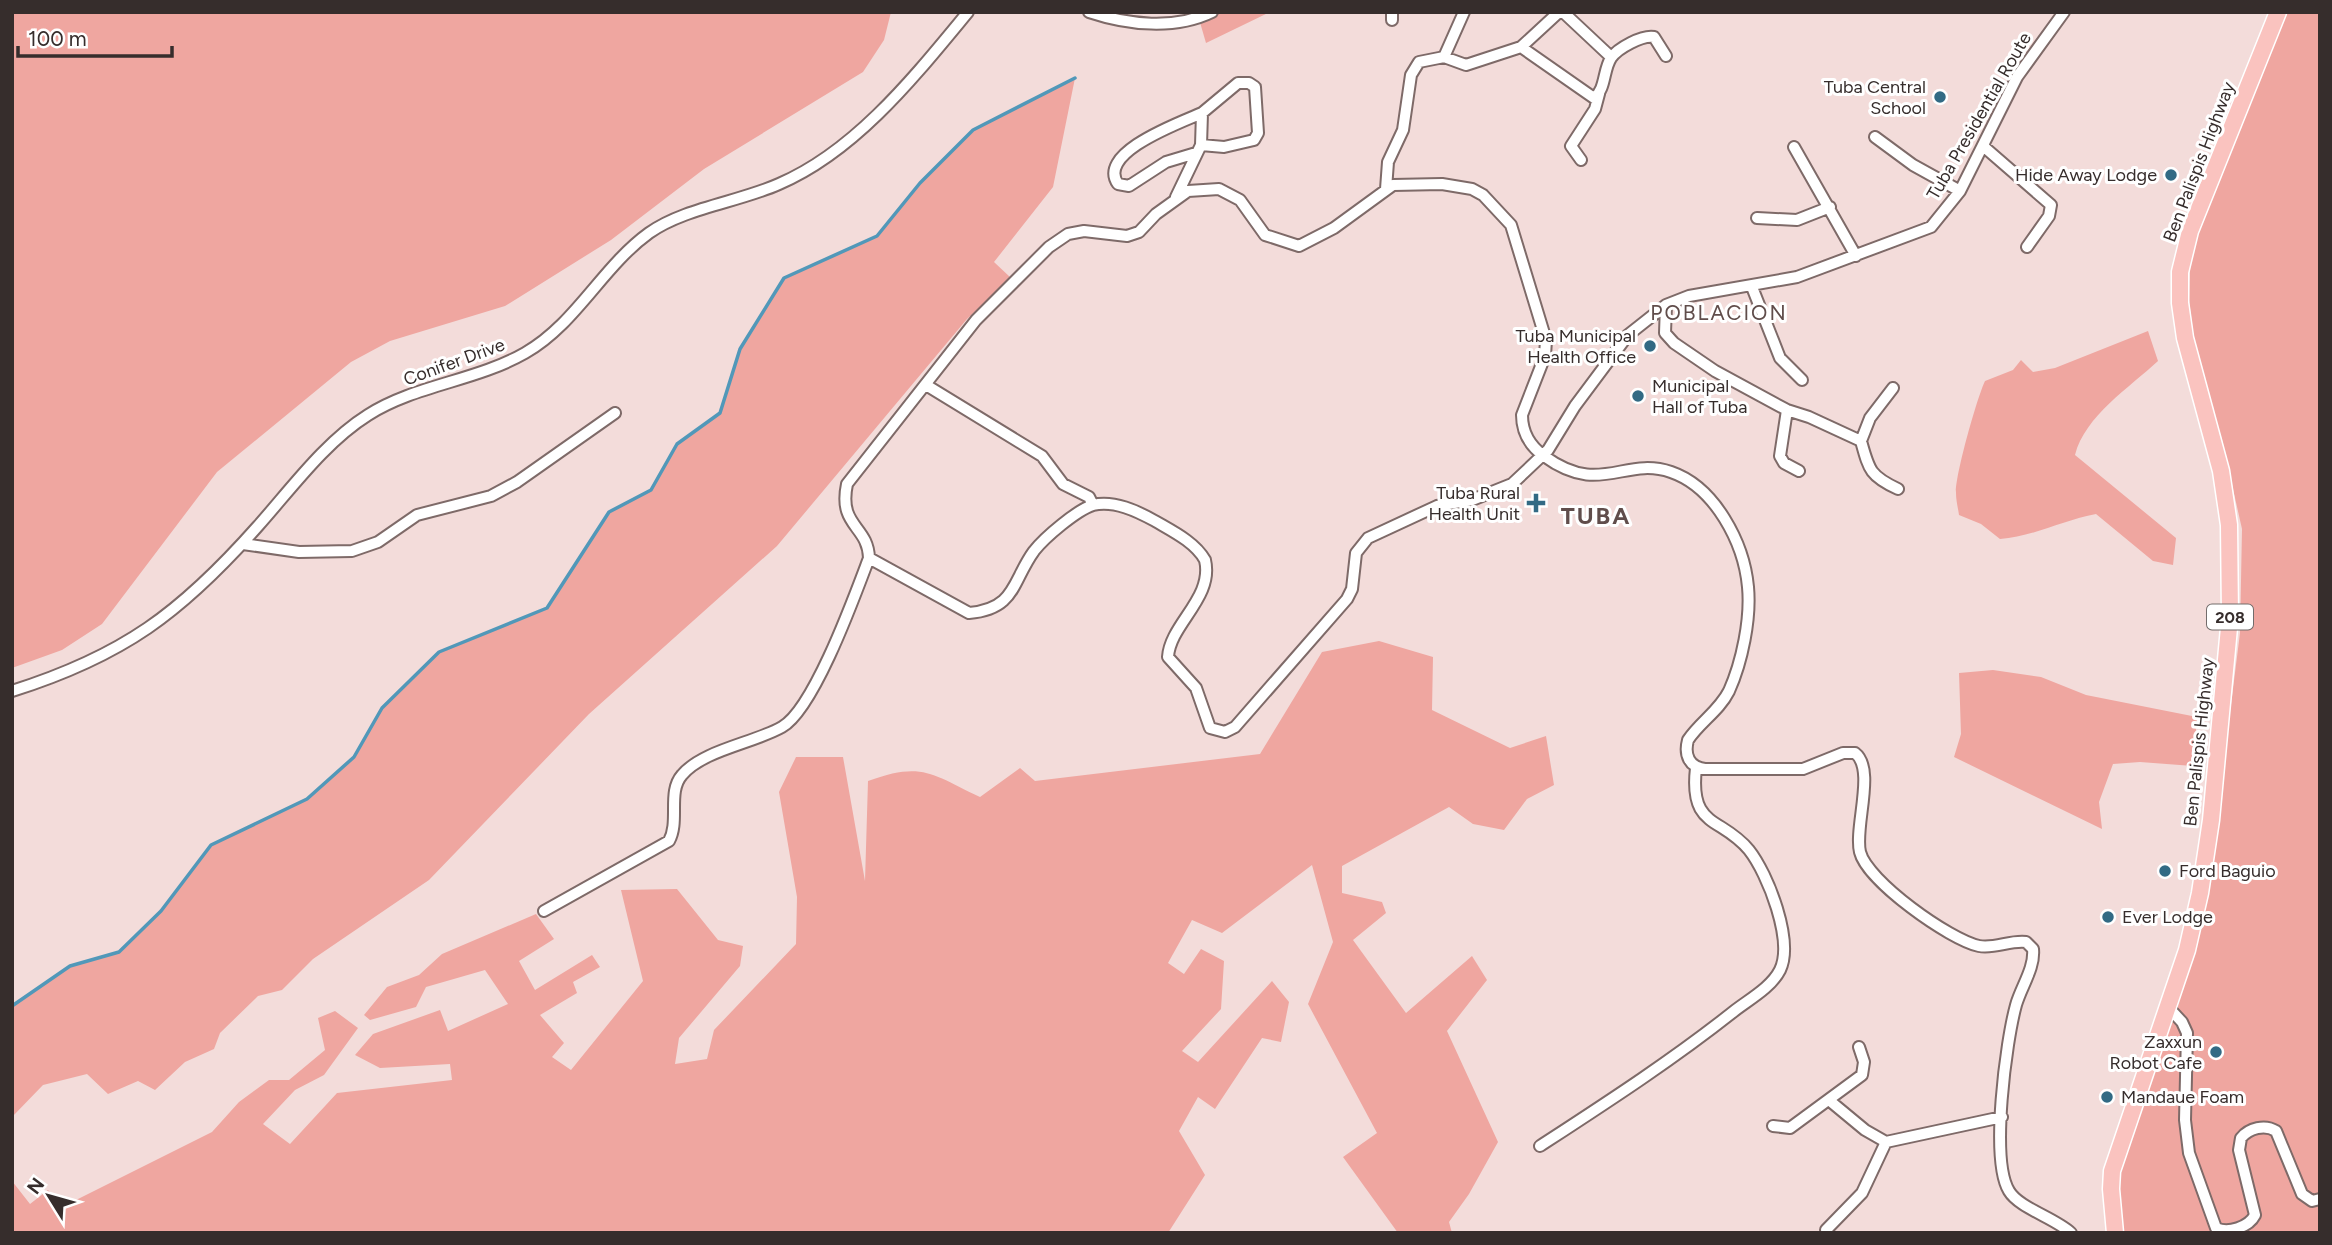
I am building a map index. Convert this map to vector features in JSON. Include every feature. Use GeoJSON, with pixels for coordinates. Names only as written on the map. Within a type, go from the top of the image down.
{"type":"FeatureCollection","features":[{"type":"Feature","properties":{"kind":"main road","name":"Ben Palispis Highway"},"geometry":{"type":"LineString","coordinates":[[2115,1233],[2112,1171],[2187,950],[2200,894],[2211,820],[2230,618],[2229,525],[2221,471],[2185,338],[2180,303],[2180,272],[2189,231],[2278,12]]}},
{"type":"Feature","properties":{"kind":"street","name":"Conifer Drive"},"geometry":{"type":"LineString","coordinates":[[12,691],[71,671],[117,650],[154,626],[192,594],[243,544],[306,472],[368,415],[398,401],[501,365],[523,354],[547,340],[629,250],[651,231],[677,218],[779,185],[838,152],[868,124],[968,12]]}},
{"type":"Feature","properties":{"kind":"street"},"geometry":{"type":"LineString","coordinates":[[1089,12],[1123,21],[1181,24],[1212,12]]}},
{"type":"Feature","properties":{"kind":"street"},"geometry":{"type":"LineString","coordinates":[[1444,57],[1464,12]]}},
{"type":"Feature","properties":{"kind":"street"},"geometry":{"type":"LineString","coordinates":[[1386,189],[1388,162],[1403,130],[1413,70],[1419,62],[1444,57],[1466,65],[1521,47],[1561,12],[1611,57]]}},
{"type":"Feature","properties":{"kind":"street","name":"Tuba Presidential Route"},"geometry":{"type":"LineString","coordinates":[[1093,505],[1124,506],[1141,513],[1186,540],[1202,554],[1206,566],[1205,579],[1189,616],[1172,641],[1168,657],[1196,688],[1201,710],[1210,728],[1225,732],[1249,712],[1347,599],[1353,583],[1356,553],[1368,538],[1437,506],[1472,500],[1503,489],[1542,455],[1628,335],[1666,305],[1712,292],[1797,277],[1931,227],[1960,191],[2017,77],[2064,12]]}},
{"type":"Feature","properties":{"kind":"street"},"geometry":{"type":"LineString","coordinates":[[1581,160],[1571,146],[1595,109],[1611,57],[1648,36],[1659,41],[1666,56]]}},
{"type":"Feature","properties":{"kind":"street"},"geometry":{"type":"LineString","coordinates":[[1521,47],[1591,98],[1599,94]]}},
{"type":"Feature","properties":{"kind":"street"},"geometry":{"type":"LineString","coordinates":[[1238,83],[1250,83],[1257,92],[1258,133],[1254,140],[1199,149],[1166,162],[1129,186],[1118,184],[1113,176],[1113,169],[1121,157],[1161,131],[1202,113],[1238,83]]}},
{"type":"Feature","properties":{"kind":"street"},"geometry":{"type":"LineString","coordinates":[[1175,200],[1199,149],[1202,113]]}},
{"type":"Feature","properties":{"kind":"street"},"geometry":{"type":"LineString","coordinates":[[1875,137],[1913,165],[1960,191]]}},
{"type":"Feature","properties":{"kind":"street"},"geometry":{"type":"LineString","coordinates":[[1983,146],[2051,205],[2049,216],[2027,247]]}},
{"type":"Feature","properties":{"kind":"street"},"geometry":{"type":"LineString","coordinates":[[1794,147],[1856,256]]}},
{"type":"Feature","properties":{"kind":"street"},"geometry":{"type":"LineString","coordinates":[[544,911],[669,841],[674,830],[677,783],[687,770],[785,726],[823,672],[869,558],[869,545],[847,514],[844,503],[847,484],[976,320],[1060,238],[1084,231],[1127,236],[1139,232],[1188,191],[1203,189],[1230,193],[1240,200],[1265,235],[1299,246],[1334,228],[1386,189],[1418,184],[1472,189],[1494,203],[1511,225],[1546,340],[1545,356],[1522,415],[1526,435],[1542,455],[1566,471],[1589,476],[1652,470],[1675,473],[1709,498],[1737,543],[1749,588],[1740,659],[1722,703],[1688,740],[1686,754],[1696,768],[1695,790],[1702,813],[1749,850],[1777,910],[1783,930],[1781,968],[1769,984],[1689,1046],[1540,1146]]}},
{"type":"Feature","properties":{"kind":"street"},"geometry":{"type":"LineString","coordinates":[[1757,218],[1797,220],[1830,207]]}},
{"type":"Feature","properties":{"kind":"street"},"geometry":{"type":"LineString","coordinates":[[1752,287],[1780,358],[1802,380]]}},
{"type":"Feature","properties":{"kind":"street"},"geometry":{"type":"LineString","coordinates":[[1666,305],[1665,333],[1674,343],[1715,371],[1787,411],[1809,417],[1861,441]]}},
{"type":"Feature","properties":{"kind":"street"},"geometry":{"type":"LineString","coordinates":[[869,558],[969,612],[991,610],[1016,587],[1029,559],[1045,539],[1093,505],[1089,497],[1063,484],[1042,456],[926,385]]}},
{"type":"Feature","properties":{"kind":"street"},"geometry":{"type":"LineString","coordinates":[[1893,388],[1870,418],[1861,441],[1870,472],[1878,480],[1898,489]]}},
{"type":"Feature","properties":{"kind":"street"},"geometry":{"type":"LineString","coordinates":[[1787,411],[1780,456],[1784,463],[1799,471]]}},
{"type":"Feature","properties":{"kind":"street"},"geometry":{"type":"LineString","coordinates":[[243,544],[299,552],[352,551],[378,541],[417,515],[499,492],[615,413]]}},
{"type":"Feature","properties":{"kind":"street"},"geometry":{"type":"LineString","coordinates":[[1696,768],[1803,769],[1843,753],[1855,753],[1863,765],[1860,852],[1874,875],[1928,921],[1965,942],[1992,947],[2021,941],[2030,945],[2033,960],[2017,1003],[2005,1053],[2001,1156],[2009,1192],[2071,1233]]}},
{"type":"Feature","properties":{"kind":"street"},"geometry":{"type":"LineString","coordinates":[[2168,1007],[2182,1022],[2187,1033],[2185,1120],[2189,1153],[2216,1228],[2222,1231],[2245,1226],[2255,1215],[2239,1150],[2241,1138],[2254,1129],[2267,1127],[2276,1131],[2302,1194],[2312,1200],[2320,1199]]}},
{"type":"Feature","properties":{"kind":"street"},"geometry":{"type":"LineString","coordinates":[[1773,1126],[1790,1128],[1862,1075],[1864,1062],[1859,1047]]}},
{"type":"Feature","properties":{"kind":"street"},"geometry":{"type":"LineString","coordinates":[[1830,1101],[1865,1130],[1886,1142],[2002,1117]]}},
{"type":"Feature","properties":{"kind":"street"},"geometry":{"type":"LineString","coordinates":[[1826,1230],[1863,1193],[1886,1142]]}},
{"type":"Feature","properties":{"kind":"shaded area"},"geometry":{"type":"Polygon","coordinates":[[[12,12],[891,12],[884,40],[863,72],[704,169],[611,240],[505,306],[390,341],[351,362],[217,472],[102,624],[62,650],[12,668],[12,12]]]}},
{"type":"Feature","properties":{"kind":"shaded area"},"geometry":{"type":"Polygon","coordinates":[[[1197,12],[1270,12],[1206,43],[1197,12]]]}},
{"type":"Feature","properties":{"kind":"shaded area"},"geometry":{"type":"Polygon","coordinates":[[[2283,12],[2320,12],[2320,1233],[2122,1233],[2117,1183],[2217,816],[2240,633],[2242,529],[2222,440],[2195,348],[2189,300],[2191,240],[2283,12]]]}},
{"type":"Feature","properties":{"kind":"shaded area"},"geometry":{"type":"Polygon","coordinates":[[[1075,78],[1053,187],[994,262],[1011,278],[967,319],[777,546],[589,714],[429,880],[313,959],[282,990],[258,996],[220,1033],[214,1049],[185,1062],[155,1090],[138,1081],[108,1094],[87,1074],[43,1085],[12,1117],[12,1006],[70,966],[119,952],[161,911],[211,845],[307,799],[354,757],[382,708],[439,652],[547,608],[609,512],[651,490],[677,444],[720,413],[740,349],[784,278],[877,236],[920,183],[973,130],[1075,78]]]}},
{"type":"Feature","properties":{"kind":"shaded area"},"geometry":{"type":"Polygon","coordinates":[[[2148,331],[2158,361],[2098,415],[2080,441],[2075,455],[2176,538],[2173,565],[2153,561],[2096,514],[2024,535],[2000,539],[1981,524],[1959,515],[1956,493],[1959,471],[1985,381],[2013,370],[2021,360],[2033,372],[2055,368],[2148,331]]]}},
{"type":"Feature","properties":{"kind":"shaded area"},"geometry":{"type":"Polygon","coordinates":[[[1379,641],[1433,657],[1432,710],[1510,748],[1546,736],[1554,785],[1527,799],[1504,830],[1473,824],[1449,807],[1342,866],[1342,893],[1382,902],[1386,913],[1353,940],[1406,1013],[1472,956],[1487,980],[1447,1031],[1498,1142],[1469,1194],[1449,1222],[1452,1233],[1398,1233],[1343,1157],[1377,1133],[1308,1004],[1333,942],[1312,865],[1222,933],[1192,920],[1168,963],[1184,974],[1201,949],[1224,961],[1221,1009],[1182,1051],[1198,1062],[1272,981],[1289,1002],[1281,1042],[1262,1038],[1215,1109],[1198,1097],[1179,1131],[1205,1175],[1168,1233],[12,1233],[12,1181],[30,1204],[48,1190],[64,1206],[212,1132],[239,1102],[269,1080],[289,1080],[325,1050],[318,1018],[335,1011],[358,1028],[324,1075],[295,1090],[263,1124],[290,1144],[337,1093],[452,1080],[450,1064],[380,1068],[355,1055],[373,1034],[440,1010],[448,1031],[508,1004],[485,970],[426,987],[416,1007],[370,1020],[364,1015],[387,987],[419,975],[442,954],[536,914],[554,939],[519,961],[535,990],[592,955],[600,967],[573,982],[577,993],[540,1015],[564,1043],[552,1057],[571,1070],[643,981],[621,890],[677,889],[718,940],[743,946],[740,966],[679,1038],[675,1064],[707,1059],[714,1030],[796,944],[797,897],[779,792],[796,757],[843,757],[865,881],[868,781],[886,775],[915,771],[938,777],[980,797],[1020,768],[1035,781],[1260,754],[1322,652],[1379,641]]]}},
{"type":"Feature","properties":{"kind":"shaded area"},"geometry":{"type":"Polygon","coordinates":[[[1993,670],[2041,677],[2086,695],[2197,717],[2193,766],[2140,762],[2113,764],[2099,802],[2102,829],[1954,757],[1961,734],[1959,673],[1993,670]]]}},
{"type":"Feature","properties":{"kind":"waterway"},"geometry":{"type":"LineString","coordinates":[[12,1006],[70,966],[119,952],[161,911],[211,845],[307,799],[354,757],[382,708],[439,652],[547,608],[609,512],[651,490],[677,444],[720,413],[740,349],[784,278],[877,236],[920,183],[973,130],[1075,78]]}},
{"type":"Feature","properties":{"kind":"place","name":"Tuba Central School"},"geometry":{"type":"Point","coordinates":[1940,97]}},
{"type":"Feature","properties":{"kind":"place","name":"Hide Away Lodge"},"geometry":{"type":"Point","coordinates":[2171,175]}},
{"type":"Feature","properties":{"kind":"place","name":"Tuba Municipal Health Office"},"geometry":{"type":"Point","coordinates":[1650,346]}},
{"type":"Feature","properties":{"kind":"place","name":"Municipal Hall of Tuba"},"geometry":{"type":"Point","coordinates":[1638,396]}},
{"type":"Feature","properties":{"kind":"place","name":"Tuba Rural Health Unit"},"geometry":{"type":"Point","coordinates":[1536,503]}},
{"type":"Feature","properties":{"kind":"place","name":"Ford Baguio"},"geometry":{"type":"Point","coordinates":[2165,871]}},
{"type":"Feature","properties":{"kind":"place","name":"Ever Lodge"},"geometry":{"type":"Point","coordinates":[2108,917]}},
{"type":"Feature","properties":{"kind":"place","name":"Zaxxun Robot Cafe"},"geometry":{"type":"Point","coordinates":[2216,1052]}},
{"type":"Feature","properties":{"kind":"place","name":"Mandaue Foam"},"geometry":{"type":"Point","coordinates":[2107,1097]}},
{"type":"Feature","properties":{"kind":"district","name":"POBLACION"},"geometry":{"type":"Point","coordinates":[1719,313]}},
{"type":"Feature","properties":{"kind":"district","name":"TUBA"},"geometry":{"type":"Point","coordinates":[1596,516]}}]}
